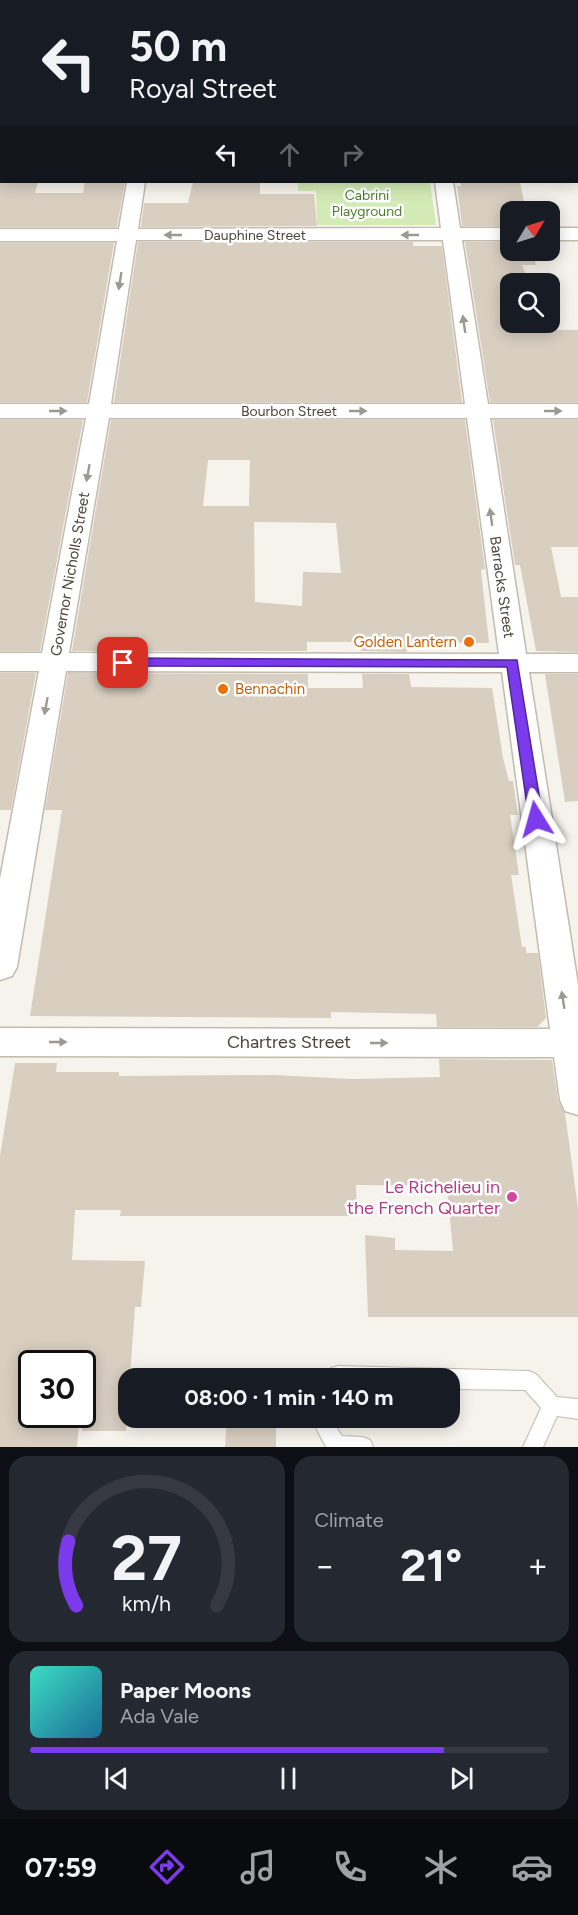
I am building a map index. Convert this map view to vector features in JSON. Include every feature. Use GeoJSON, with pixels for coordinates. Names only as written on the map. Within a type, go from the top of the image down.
{"type":"FeatureCollection","features":[{"type":"Feature","properties":{"kind":"street","name":"Governor Nicholls Street"},"geometry":{"type":"LineString","coordinates":[[0,967],[99,411],[136,183]]}},
{"type":"Feature","properties":{"kind":"street","name":"Barracks Street"},"geometry":{"type":"LineString","coordinates":[[444,183],[475,411],[513,663],[574,1043],[578,1100]]}},
{"type":"Feature","properties":{"kind":"street","name":"Dauphine Street"},"geometry":{"type":"LineString","coordinates":[[0,235],[500,234]]}},
{"type":"Feature","properties":{"kind":"street"},"geometry":{"type":"LineString","coordinates":[[560,234],[578,234]]}},
{"type":"Feature","properties":{"kind":"street","name":"Bourbon Street"},"geometry":{"type":"LineString","coordinates":[[0,411],[578,411]]}},
{"type":"Feature","properties":{"kind":"street"},"geometry":{"type":"LineString","coordinates":[[0,662],[578,663]]}},
{"type":"Feature","properties":{"kind":"street","name":"Chartres Street"},"geometry":{"type":"LineString","coordinates":[[0,1042],[574,1043]]}},
{"type":"Feature","properties":{"kind":"lane"},"geometry":{"type":"LineString","coordinates":[[460,1378],[529,1381],[552,1406],[578,1409]]}},
{"type":"Feature","properties":{"kind":"lane"},"geometry":{"type":"LineString","coordinates":[[533,1447],[552,1406]]}},
{"type":"Feature","properties":{"kind":"lane"},"geometry":{"type":"LineString","coordinates":[[327,1428],[337,1446],[363,1447]]}},
{"type":"Feature","properties":{"kind":"green space","name":"Cabrini Playground"},"geometry":{"type":"Polygon","coordinates":[[[298,183],[430,183],[436,225],[317,225],[316,191],[298,191],[298,183]]]}},
{"type":"Feature","properties":{"kind":"building"},"geometry":{"type":"Polygon","coordinates":[[[0,183],[38,183],[35,193],[83,193],[85,183],[125,183],[117,227],[0,227],[0,183]]]}},
{"type":"Feature","properties":{"kind":"building"},"geometry":{"type":"Polygon","coordinates":[[[193,183],[260,183],[260,194],[314,194],[317,226],[141,227],[144,203],[188,203],[193,183]]]}},
{"type":"Feature","properties":{"kind":"building"},"geometry":{"type":"Polygon","coordinates":[[[460,183],[520,183],[524,201],[500,201],[500,226],[462,226],[457,186],[461,186],[460,183]]]}},
{"type":"Feature","properties":{"kind":"building"},"geometry":{"type":"Polygon","coordinates":[[[138,242],[413,242],[413,246],[442,246],[462,402],[114,402],[138,242]]]}},
{"type":"Feature","properties":{"kind":"building"},"geometry":{"type":"Polygon","coordinates":[[[465,242],[500,242],[500,261],[535,261],[536,265],[522,265],[525,273],[500,273],[500,333],[560,333],[560,330],[578,330],[578,402],[490,402],[465,242]]]}},
{"type":"Feature","properties":{"kind":"building"},"geometry":{"type":"Polygon","coordinates":[[[0,243],[114,243],[87,402],[0,402],[0,243]]]}},
{"type":"Feature","properties":{"kind":"building"},"geometry":{"type":"Polygon","coordinates":[[[0,420],[83,420],[40,651],[0,651],[0,420]]]}},
{"type":"Feature","properties":{"kind":"building"},"geometry":{"type":"Polygon","coordinates":[[[111,420],[465,420],[485,569],[481,570],[489,643],[406,642],[407,652],[361,651],[360,642],[307,642],[307,651],[72,651],[111,420]],[[208,460],[203,506],[249,506],[250,460],[208,460]],[[254,522],[255,602],[302,606],[303,572],[341,573],[336,523],[254,522]]]}},
{"type":"Feature","properties":{"kind":"building"},"geometry":{"type":"Polygon","coordinates":[[[493,420],[578,420],[578,547],[551,547],[561,597],[578,597],[578,652],[536,651],[520,565],[515,565],[493,420]]]}},
{"type":"Feature","properties":{"kind":"building"},"geometry":{"type":"Polygon","coordinates":[[[0,673],[36,673],[11,810],[0,810],[0,673]]]}},
{"type":"Feature","properties":{"kind":"building"},"geometry":{"type":"Polygon","coordinates":[[[68,673],[308,674],[308,688],[363,688],[362,674],[409,674],[411,687],[492,688],[503,758],[509,781],[513,781],[518,815],[510,815],[519,875],[511,875],[522,947],[526,947],[526,953],[538,953],[546,1018],[537,1027],[437,1027],[436,1014],[331,1012],[331,1018],[30,1016],[62,810],[45,810],[68,673]]]}},
{"type":"Feature","properties":{"kind":"building"},"geometry":{"type":"Polygon","coordinates":[[[545,674],[578,674],[578,801],[565,802],[545,674]]]}},
{"type":"Feature","properties":{"kind":"building"},"geometry":{"type":"Polygon","coordinates":[[[439,1059],[552,1060],[558,1100],[565,1113],[578,1208],[578,1317],[368,1317],[365,1235],[395,1238],[395,1250],[453,1251],[447,1186],[356,1185],[357,1216],[120,1216],[121,1210],[75,1210],[72,1260],[145,1261],[141,1307],[135,1307],[131,1368],[118,1368],[118,1428],[126,1428],[126,1431],[82,1431],[82,1428],[96,1428],[96,1350],[18,1350],[18,1428],[79,1428],[77,1447],[0,1447],[0,1156],[15,1063],[57,1063],[56,1072],[119,1072],[119,1076],[274,1075],[352,1079],[440,1077],[439,1059]]]}},
{"type":"Feature","properties":{"kind":"building"},"geometry":{"type":"Polygon","coordinates":[[[226,1428],[276,1428],[276,1447],[225,1447],[226,1428]]]}},
{"type":"Feature","properties":{"kind":"place","name":"Golden Lantern"},"geometry":{"type":"Point","coordinates":[469,642]}},
{"type":"Feature","properties":{"kind":"place","name":"Bennachin"},"geometry":{"type":"Point","coordinates":[223,689]}},
{"type":"Feature","properties":{"kind":"place","name":"Le Richelieu in the French Quarter"},"geometry":{"type":"Point","coordinates":[512,1197]}},
{"type":"Feature","properties":{"kind":"route"},"geometry":{"type":"LineString","coordinates":[[123,663],[513,663],[536,819]]}}]}
